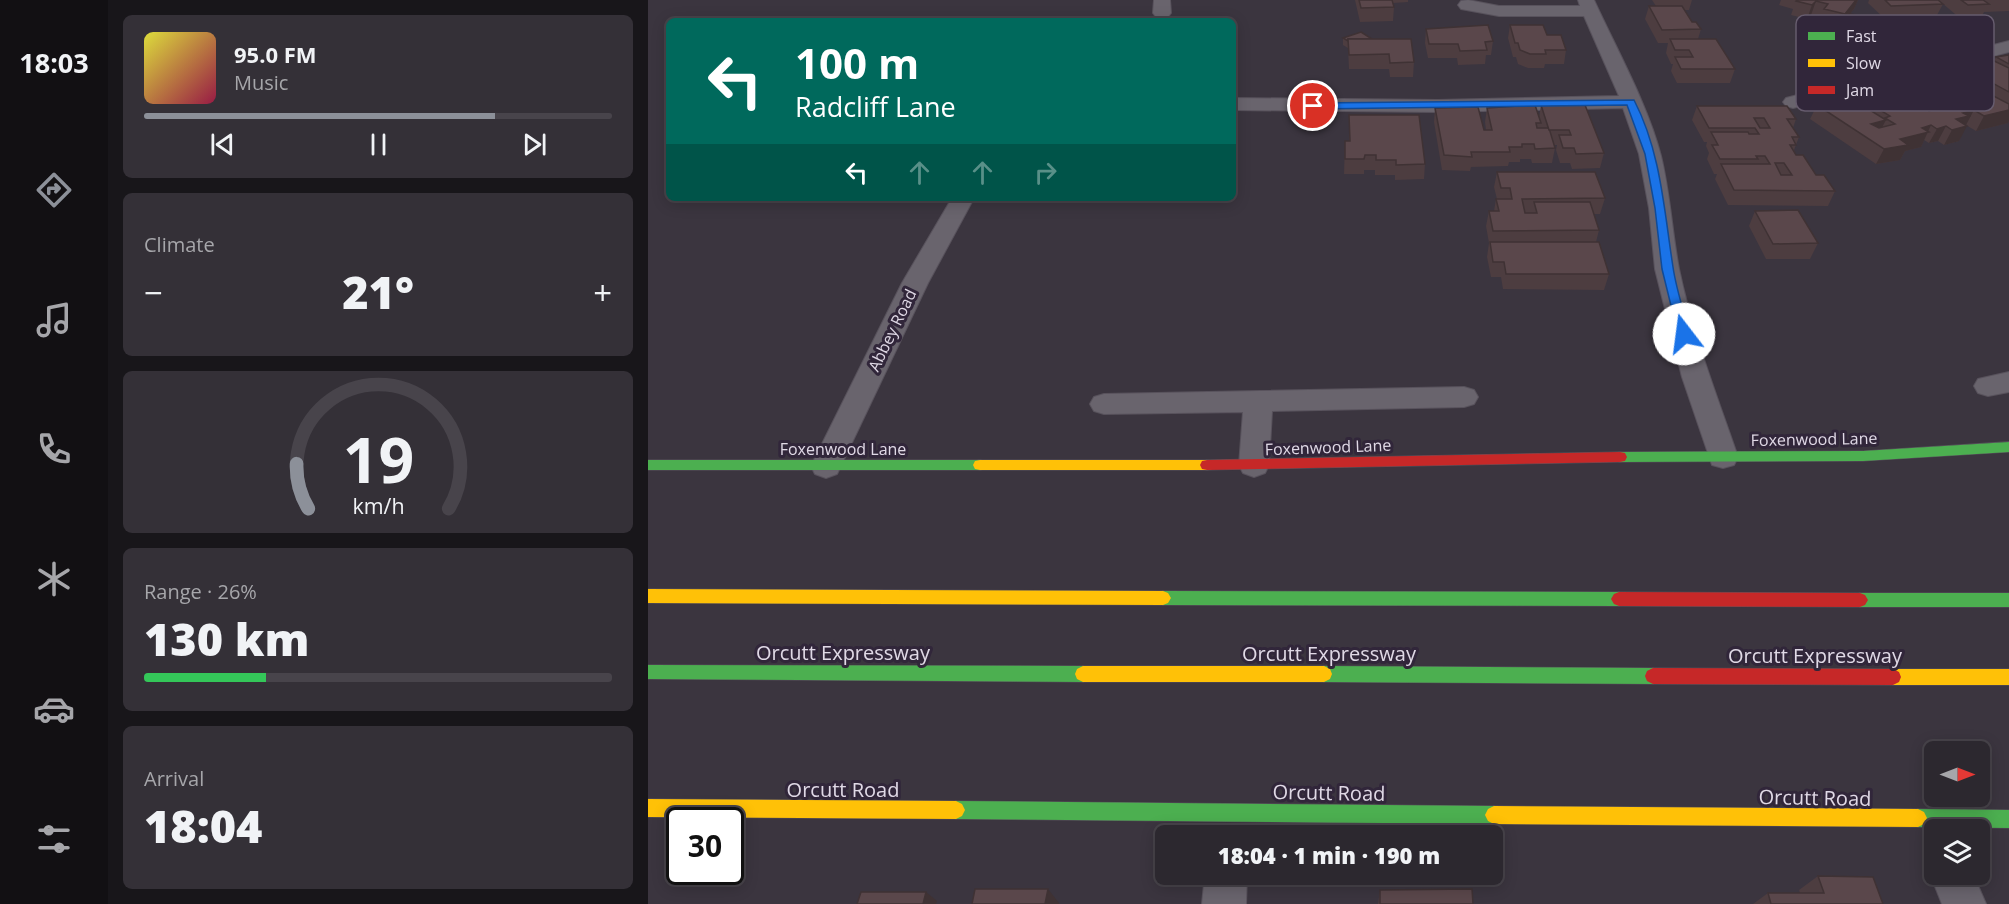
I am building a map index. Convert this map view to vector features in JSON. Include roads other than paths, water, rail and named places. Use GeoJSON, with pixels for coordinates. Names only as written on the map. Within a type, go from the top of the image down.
{"type":"FeatureCollection","features":[{"type":"Feature","properties":{"kind":"main road","name":"Foxenwood Lane"},"geometry":{"type":"LineString","coordinates":[[648,465],[1254,465],[1460,459],[1960,452],[2009,447]]}},
{"type":"Feature","properties":{"kind":"main road"},"geometry":{"type":"LineString","coordinates":[[648,596],[2009,600]]}},
{"type":"Feature","properties":{"kind":"main road","name":"Orcutt Expressway"},"geometry":{"type":"LineString","coordinates":[[648,672],[2009,677]]}},
{"type":"Feature","properties":{"kind":"main road","name":"Orcutt Road"},"geometry":{"type":"LineString","coordinates":[[648,808],[1230,824],[1924,828]]}},
{"type":"Feature","properties":{"kind":"main road","name":"Orcutt Road"},"geometry":{"type":"LineString","coordinates":[[1990,821],[2009,819]]}},
{"type":"Feature","properties":{"kind":"street"},"geometry":{"type":"LineString","coordinates":[[1467,5],[1499,11],[1589,6],[1631,102],[1650,154],[1660,208],[1667,269],[1696,377],[1723,457]]}},
{"type":"Feature","properties":{"kind":"street"},"geometry":{"type":"LineString","coordinates":[[1994,50],[2009,46]]}},
{"type":"Feature","properties":{"kind":"street"},"geometry":{"type":"LineString","coordinates":[[1236,104],[1438,106],[1631,102]]}},
{"type":"Feature","properties":{"kind":"street","name":"Abbey Road"},"geometry":{"type":"LineString","coordinates":[[826,466],[915,283],[961,201]]}},
{"type":"Feature","properties":{"kind":"street"},"geometry":{"type":"LineString","coordinates":[[1104,404],[1258,403],[1464,397]]}},
{"type":"Feature","properties":{"kind":"street"},"geometry":{"type":"LineString","coordinates":[[1254,465],[1258,403]]}},
{"type":"Feature","properties":{"kind":"street"},"geometry":{"type":"LineString","coordinates":[[1224,904],[1225,885]]}},
{"type":"Feature","properties":{"kind":"street"},"geometry":{"type":"LineString","coordinates":[[1956,885],[1964,904]]}}]}
